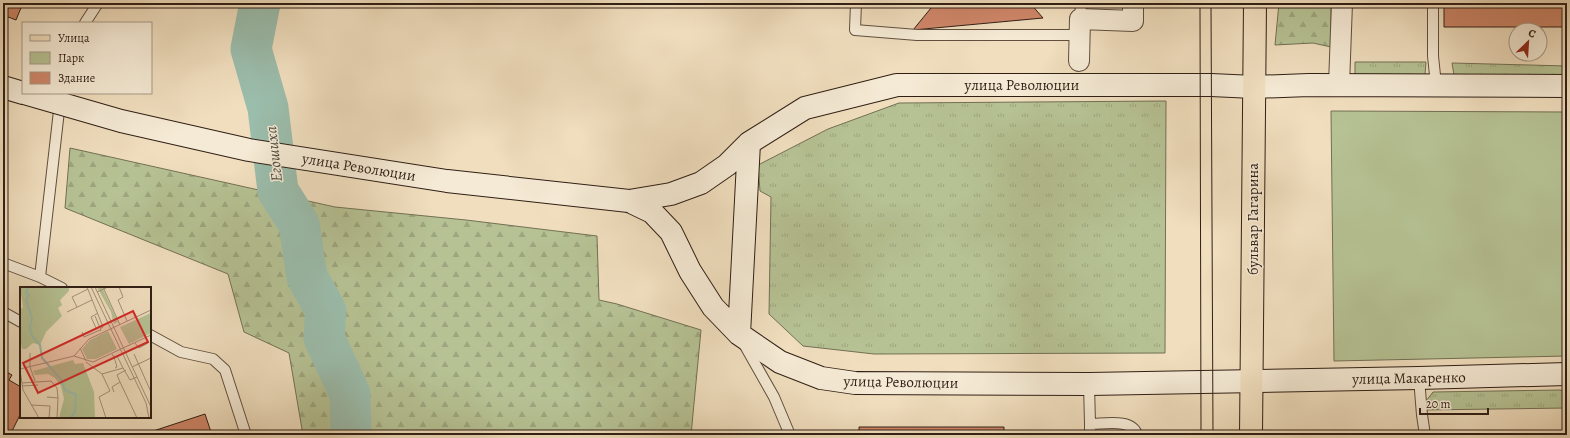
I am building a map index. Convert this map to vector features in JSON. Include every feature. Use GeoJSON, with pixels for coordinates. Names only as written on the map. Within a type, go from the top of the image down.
{"type":"FeatureCollection","features":[{"type":"Feature","properties":{"kind":"main road","name":"бульвар Гагарина"},"geometry":{"type":"LineString","coordinates":[[1250,435],[1255,3]]}},
{"type":"Feature","properties":{"kind":"main road","name":"улица Революции"},"geometry":{"type":"LineString","coordinates":[[26,94],[121,121],[249,150],[447,181],[629,201],[671,194],[701,183],[726,165],[749,143],[805,108],[897,85],[1211,85],[1254,87]]}},
{"type":"Feature","properties":{"kind":"main road"},"geometry":{"type":"LineString","coordinates":[[1254,87],[1339,85],[1567,86]]}},
{"type":"Feature","properties":{"kind":"main road","name":"улица Революции"},"geometry":{"type":"LineString","coordinates":[[3,87],[22,93]]}},
{"type":"Feature","properties":{"kind":"main road"},"geometry":{"type":"LineString","coordinates":[[739,334],[749,143]]}},
{"type":"Feature","properties":{"kind":"main road","name":"улица Революции"},"geometry":{"type":"LineString","coordinates":[[629,201],[652,212],[671,232],[690,271],[713,307],[739,334],[780,362],[821,378],[855,383],[1089,384],[1251,380]]}},
{"type":"Feature","properties":{"kind":"main road","name":"улица Макаренко"},"geometry":{"type":"LineString","coordinates":[[1251,380],[1567,374]]}},
{"type":"Feature","properties":{"kind":"street"},"geometry":{"type":"LineString","coordinates":[[1079,61],[1080,19],[1133,21],[1134,3]]}},
{"type":"Feature","properties":{"kind":"street"},"geometry":{"type":"LineString","coordinates":[[1339,85],[1342,3]]}},
{"type":"Feature","properties":{"kind":"lane"},"geometry":{"type":"LineString","coordinates":[[86,22],[98,3]]}},
{"type":"Feature","properties":{"kind":"lane"},"geometry":{"type":"LineString","coordinates":[[856,3],[855,30],[917,35],[1080,19]]}},
{"type":"Feature","properties":{"kind":"lane"},"geometry":{"type":"LineString","coordinates":[[1433,3],[1433,56],[1436,85]]}},
{"type":"Feature","properties":{"kind":"lane"},"geometry":{"type":"LineString","coordinates":[[40,277],[61,94]]}},
{"type":"Feature","properties":{"kind":"lane"},"geometry":{"type":"LineString","coordinates":[[3,263],[40,277],[60,287]]}},
{"type":"Feature","properties":{"kind":"lane"},"geometry":{"type":"LineString","coordinates":[[3,312],[20,321]]}},
{"type":"Feature","properties":{"kind":"lane"},"geometry":{"type":"LineString","coordinates":[[739,334],[774,397],[790,435]]}},
{"type":"Feature","properties":{"kind":"lane"},"geometry":{"type":"LineString","coordinates":[[151,336],[182,352],[213,359],[225,370],[246,435]]}},
{"type":"Feature","properties":{"kind":"lane"},"geometry":{"type":"LineString","coordinates":[[1419,378],[1425,435]]}},
{"type":"Feature","properties":{"kind":"lane"},"geometry":{"type":"LineString","coordinates":[[1089,384],[1090,435]]}},
{"type":"Feature","properties":{"kind":"lane"},"geometry":{"type":"LineString","coordinates":[[1090,424],[1130,425],[1136,430],[1137,435]]}},
{"type":"Feature","properties":{"kind":"green space"},"geometry":{"type":"Polygon","coordinates":[[[1279,3],[1331,3],[1331,47],[1313,43],[1275,45],[1279,3]]]}},
{"type":"Feature","properties":{"kind":"green space"},"geometry":{"type":"Polygon","coordinates":[[[1355,62],[1426,62],[1425,74],[1418,80],[1361,76],[1355,74],[1355,62]]]}},
{"type":"Feature","properties":{"kind":"green space"},"geometry":{"type":"Polygon","coordinates":[[[1452,63],[1567,66],[1567,82],[1454,75],[1452,63]]]}},
{"type":"Feature","properties":{"kind":"green space"},"geometry":{"type":"Polygon","coordinates":[[[1166,101],[1165,353],[874,354],[803,346],[769,314],[771,197],[760,191],[758,165],[828,129],[899,103],[1166,101]]]}},
{"type":"Feature","properties":{"kind":"green space"},"geometry":{"type":"Polygon","coordinates":[[[1331,111],[1567,112],[1567,356],[1334,361],[1331,111]]]}},
{"type":"Feature","properties":{"kind":"green space"},"geometry":{"type":"Polygon","coordinates":[[[70,148],[335,207],[466,220],[597,236],[599,300],[617,304],[701,330],[691,435],[303,435],[289,353],[244,332],[228,274],[65,208],[70,148]]]}},
{"type":"Feature","properties":{"kind":"green space"},"geometry":{"type":"Polygon","coordinates":[[[1565,391],[1567,394],[1567,408],[1425,410],[1426,401],[1433,392],[1565,391]]]}},
{"type":"Feature","properties":{"kind":"building"},"geometry":{"type":"Polygon","coordinates":[[[3,3],[23,3],[16,20],[3,15],[3,3]]]}},
{"type":"Feature","properties":{"kind":"building"},"geometry":{"type":"Polygon","coordinates":[[[931,3],[1030,3],[1043,18],[913,30],[931,8],[931,3]]]}},
{"type":"Feature","properties":{"kind":"building"},"geometry":{"type":"Polygon","coordinates":[[[1444,3],[1567,3],[1567,27],[1548,27],[1548,22],[1508,22],[1508,27],[1444,27],[1444,3]]]}},
{"type":"Feature","properties":{"kind":"building"},"geometry":{"type":"Polygon","coordinates":[[[3,370],[12,375],[9,380],[20,386],[20,415],[10,435],[3,435],[3,370]]]}},
{"type":"Feature","properties":{"kind":"building"},"geometry":{"type":"Polygon","coordinates":[[[205,414],[212,435],[141,435],[205,414]]]}},
{"type":"Feature","properties":{"kind":"building"},"geometry":{"type":"Polygon","coordinates":[[[859,427],[1004,427],[1004,435],[859,435],[859,427]]]}},
{"type":"Feature","properties":{"kind":"waterway","name":"Егошиха"},"geometry":{"type":"LineString","coordinates":[[260,3],[251,49],[268,108],[278,191],[299,224],[307,277],[326,311],[324,338],[350,394],[351,435]]}},
{"type":"Feature","properties":{"kind":"tram line"},"geometry":{"type":"LineString","coordinates":[[1200,3],[1201,435]]}},
{"type":"Feature","properties":{"kind":"tram line"},"geometry":{"type":"LineString","coordinates":[[1211,3],[1213,435]]}}]}
